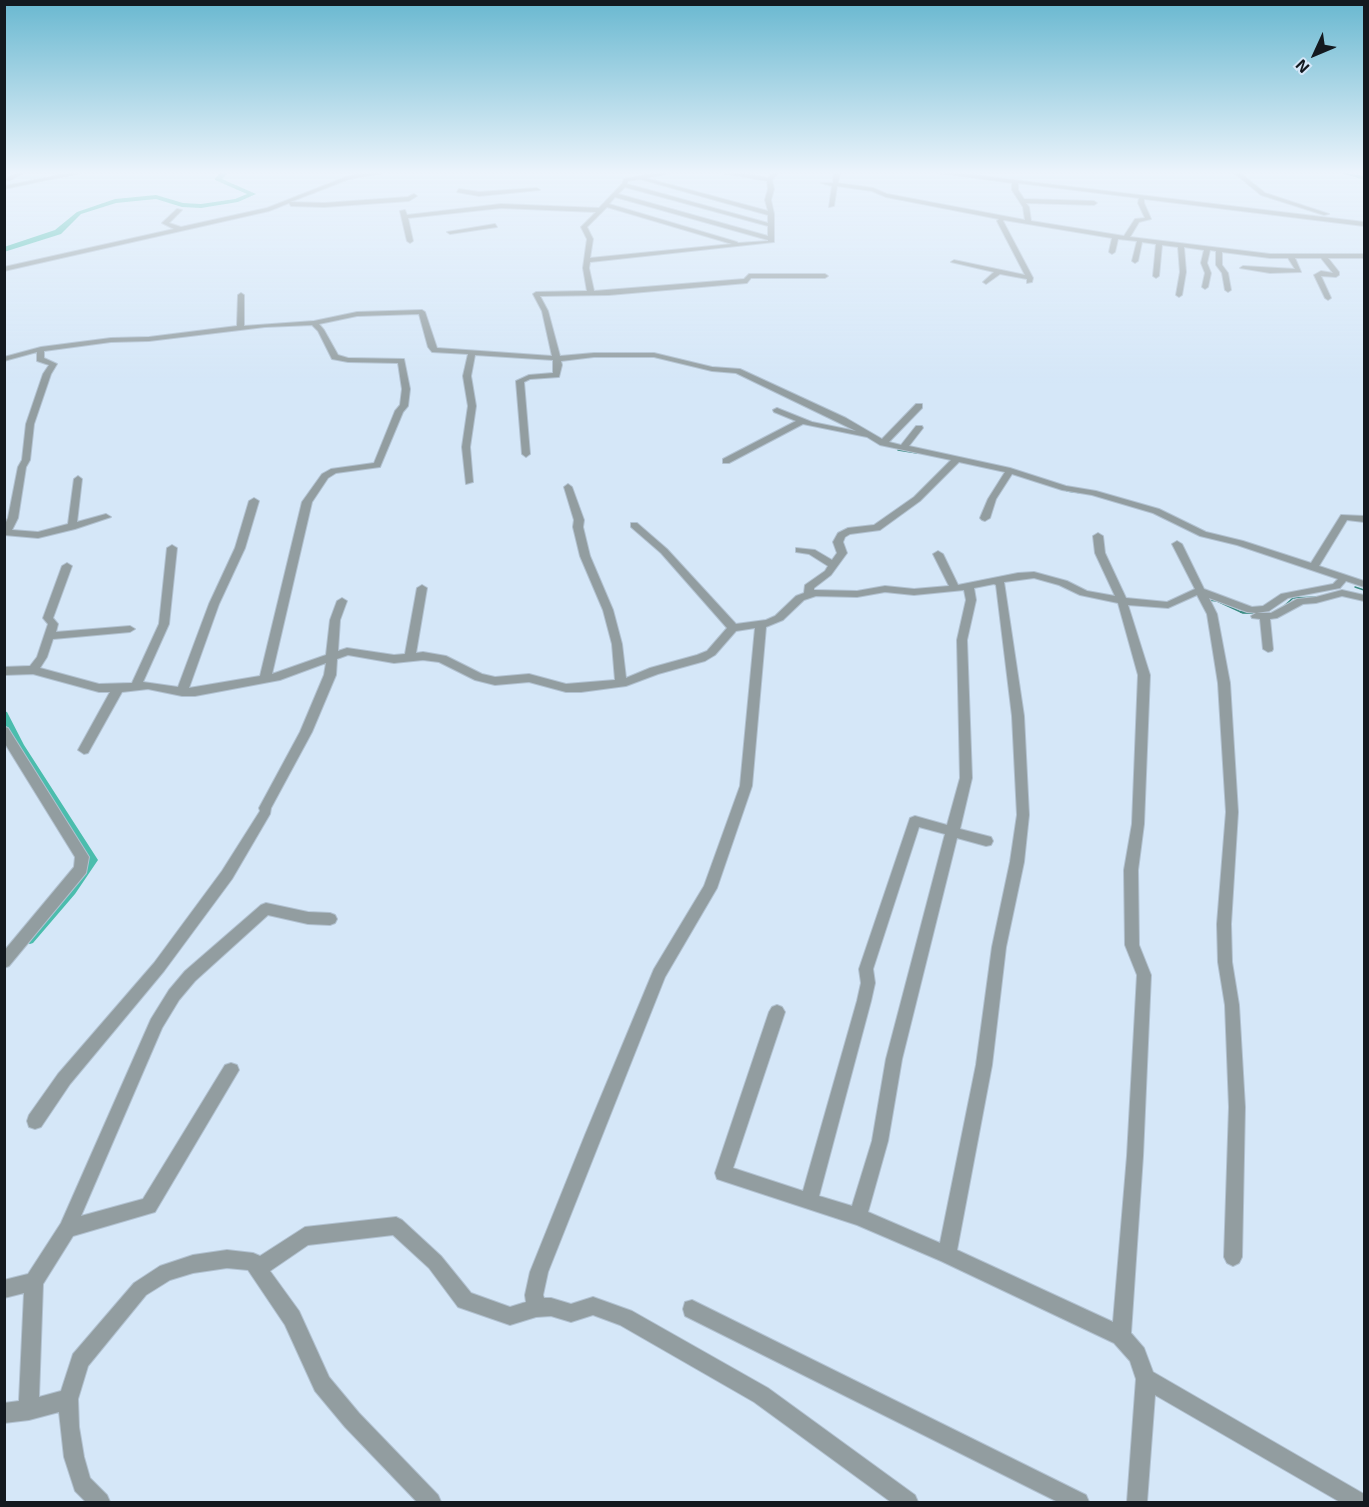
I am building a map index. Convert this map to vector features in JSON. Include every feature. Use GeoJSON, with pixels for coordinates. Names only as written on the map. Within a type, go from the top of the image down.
{"type":"FeatureCollection","features":[{"type":"Feature","properties":{"kind":"street"},"geometry":{"type":"LineString","coordinates":[[4,269],[125,242]]}},
{"type":"Feature","properties":{"kind":"street"},"geometry":{"type":"LineString","coordinates":[[590,242],[586,268],[591,293]]}},
{"type":"Feature","properties":{"kind":"street"},"geometry":{"type":"LineString","coordinates":[[733,242],[742,245]]}},
{"type":"Feature","properties":{"kind":"street"},"geometry":{"type":"LineString","coordinates":[[588,260],[770,242]]}},
{"type":"Feature","properties":{"kind":"street"},"geometry":{"type":"LineString","coordinates":[[954,262],[1030,280],[1011,242]]}},
{"type":"Feature","properties":{"kind":"street"},"geometry":{"type":"LineString","coordinates":[[1112,252],[1114,242]]}},
{"type":"Feature","properties":{"kind":"street"},"geometry":{"type":"LineString","coordinates":[[1135,261],[1139,242]]}},
{"type":"Feature","properties":{"kind":"street"},"geometry":{"type":"LineString","coordinates":[[1156,276],[1159,242]]}},
{"type":"Feature","properties":{"kind":"street"},"geometry":{"type":"LineString","coordinates":[[1161,242],[1291,257],[1365,256]]}},
{"type":"Feature","properties":{"kind":"street"},"geometry":{"type":"LineString","coordinates":[[1179,295],[1183,272],[1181,245]]}},
{"type":"Feature","properties":{"kind":"street"},"geometry":{"type":"LineString","coordinates":[[1205,287],[1208,273],[1204,263],[1207,248]]}},
{"type":"Feature","properties":{"kind":"street"},"geometry":{"type":"LineString","coordinates":[[1219,249],[1219,265],[1225,273],[1228,290]]}},
{"type":"Feature","properties":{"kind":"street"},"geometry":{"type":"LineString","coordinates":[[1323,256],[1336,272],[1336,275],[1321,273],[1317,275],[1328,298]]}},
{"type":"Feature","properties":{"kind":"street"},"geometry":{"type":"LineString","coordinates":[[1243,268],[1299,271],[1291,257]]}},
{"type":"Feature","properties":{"kind":"street"},"geometry":{"type":"LineString","coordinates":[[986,282],[999,271]]}},
{"type":"Feature","properties":{"kind":"street"},"geometry":{"type":"LineString","coordinates":[[526,454],[520,381],[529,377],[556,375],[558,365],[545,311],[536,294],[591,293],[747,282],[749,276],[825,276]]}},
{"type":"Feature","properties":{"kind":"street"},"geometry":{"type":"LineString","coordinates":[[240,328],[241,295]]}},
{"type":"Feature","properties":{"kind":"street"},"geometry":{"type":"LineString","coordinates":[[4,359],[41,349],[240,328],[314,323],[357,315],[422,312],[432,347],[435,350],[564,359],[594,355],[654,355],[712,369],[737,371],[843,420],[883,443],[1065,489],[1094,493],[1156,511],[1203,534],[1240,543],[1365,584]]}},
{"type":"Feature","properties":{"kind":"street"},"geometry":{"type":"LineString","coordinates":[[265,679],[307,502],[325,476],[334,471],[377,465],[399,411],[404,406],[405,389],[401,361],[348,360],[335,357],[321,330],[314,323]]}},
{"type":"Feature","properties":{"kind":"street"},"geometry":{"type":"LineString","coordinates":[[41,349],[40,359],[53,364],[47,374],[30,424],[26,460],[22,467],[13,518],[5,532],[38,535],[106,517]]}},
{"type":"Feature","properties":{"kind":"street"},"geometry":{"type":"LineString","coordinates":[[469,482],[466,447],[472,406],[467,376],[472,352]]}},
{"type":"Feature","properties":{"kind":"street"},"geometry":{"type":"LineString","coordinates":[[883,443],[919,406]]}},
{"type":"Feature","properties":{"kind":"street"},"geometry":{"type":"LineString","coordinates":[[777,410],[803,421],[867,435]]}},
{"type":"Feature","properties":{"kind":"street"},"geometry":{"type":"LineString","coordinates":[[726,461],[803,421]]}},
{"type":"Feature","properties":{"kind":"street"},"geometry":{"type":"LineString","coordinates":[[903,448],[919,428]]}},
{"type":"Feature","properties":{"kind":"street"},"geometry":{"type":"LineString","coordinates":[[809,595],[809,587],[828,573],[842,553],[838,542],[841,535],[848,531],[877,528],[917,499],[957,460]]}},
{"type":"Feature","properties":{"kind":"street"},"geometry":{"type":"LineString","coordinates":[[986,518],[992,499],[1007,474]]}},
{"type":"Feature","properties":{"kind":"street"},"geometry":{"type":"LineString","coordinates":[[72,527],[78,479]]}},
{"type":"Feature","properties":{"kind":"street"},"geometry":{"type":"LineString","coordinates":[[568,487],[579,520],[578,527],[585,556],[608,610],[617,644],[621,682]]}},
{"type":"Feature","properties":{"kind":"street"},"geometry":{"type":"LineString","coordinates":[[182,692],[214,604],[240,548],[254,501]]}},
{"type":"Feature","properties":{"kind":"street"},"geometry":{"type":"LineString","coordinates":[[1313,567],[1344,517],[1365,519]]}},
{"type":"Feature","properties":{"kind":"street"},"geometry":{"type":"LineString","coordinates":[[634,525],[664,551],[733,628]]}},
{"type":"Feature","properties":{"kind":"street"},"geometry":{"type":"LineString","coordinates":[[1098,536],[1100,553],[1122,601],[1144,675],[1138,824],[1131,870],[1132,945],[1144,975],[1136,1156],[1121,1336]]}},
{"type":"Feature","properties":{"kind":"street"},"geometry":{"type":"LineString","coordinates":[[1178,544],[1212,614],[1224,683],[1232,812],[1224,924],[1225,962],[1232,1005],[1237,1107],[1233,1257]]}},
{"type":"Feature","properties":{"kind":"street"},"geometry":{"type":"LineString","coordinates":[[136,686],[164,624],[172,548]]}},
{"type":"Feature","properties":{"kind":"street"},"geometry":{"type":"LineString","coordinates":[[799,550],[812,552],[833,566]]}},
{"type":"Feature","properties":{"kind":"street"},"geometry":{"type":"LineString","coordinates":[[858,1217],[880,1141],[894,1059],[966,778],[962,640],[971,600],[938,554]]}},
{"type":"Feature","properties":{"kind":"street"},"geometry":{"type":"LineString","coordinates":[[33,670],[42,657],[53,624],[48,618],[67,566]]}},
{"type":"Feature","properties":{"kind":"street"},"geometry":{"type":"LineString","coordinates":[[4,671],[33,670],[86,686],[118,689],[159,686],[182,692],[195,692],[296,671],[346,651],[394,659],[423,656],[442,659],[479,677],[495,681],[529,678],[566,688],[621,682],[701,658],[711,653],[733,628],[761,624],[779,618],[789,606],[809,595],[827,592],[857,594],[885,589],[914,592],[1034,575],[1084,593],[1122,601],[1168,606],[1191,593],[1251,610],[1265,609],[1285,596],[1336,586],[1345,578]]}},
{"type":"Feature","properties":{"kind":"street"},"geometry":{"type":"LineString","coordinates":[[947,1255],[984,1065],[999,947],[1017,862],[1023,815],[1018,716],[1002,584],[997,581]]}},
{"type":"Feature","properties":{"kind":"street"},"geometry":{"type":"LineString","coordinates":[[411,657],[410,651],[422,588]]}},
{"type":"Feature","properties":{"kind":"street"},"geometry":{"type":"LineString","coordinates":[[1204,597],[1241,615],[1265,616],[1274,615],[1301,601],[1316,600],[1342,593],[1365,598]]}},
{"type":"Feature","properties":{"kind":"street"},"geometry":{"type":"LineString","coordinates":[[35,1121],[64,1079],[159,967],[227,875],[266,811],[265,808],[306,732],[330,675],[335,620],[342,601]]}},
{"type":"Feature","properties":{"kind":"street"},"geometry":{"type":"LineString","coordinates":[[1265,616],[1268,648]]}},
{"type":"Feature","properties":{"kind":"street"},"geometry":{"type":"LineString","coordinates":[[536,1308],[534,1295],[539,1272],[593,1135],[659,974],[710,888],[746,786],[761,624]]}},
{"type":"Feature","properties":{"kind":"street"},"geometry":{"type":"LineString","coordinates":[[49,636],[130,628]]}},
{"type":"Feature","properties":{"kind":"street"},"geometry":{"type":"LineString","coordinates":[[84,750],[118,689]]}},
{"type":"Feature","properties":{"kind":"street"},"geometry":{"type":"LineString","coordinates":[[4,731],[82,857],[81,869],[4,962]]}},
{"type":"Feature","properties":{"kind":"street"},"geometry":{"type":"LineString","coordinates":[[809,1201],[864,1001],[868,983],[867,969],[915,821],[986,841]]}},
{"type":"Feature","properties":{"kind":"street"},"geometry":{"type":"LineString","coordinates":[[29,1410],[34,1282],[67,1229],[156,1024],[174,995],[190,976],[266,909],[308,918],[330,919]]}},
{"type":"Feature","properties":{"kind":"street"},"geometry":{"type":"LineString","coordinates":[[777,1012],[723,1173],[858,1217],[947,1255],[1121,1336],[1137,1355],[1146,1379],[1137,1503]]}},
{"type":"Feature","properties":{"kind":"street"},"geometry":{"type":"LineString","coordinates":[[67,1229],[149,1206],[231,1070]]}},
{"type":"Feature","properties":{"kind":"street"},"geometry":{"type":"LineString","coordinates":[[257,1269],[305,1236],[396,1226],[435,1262],[465,1300],[510,1316],[536,1308],[551,1307],[571,1313],[593,1306],[625,1318],[761,1395],[908,1503]]}},
{"type":"Feature","properties":{"kind":"street"},"geometry":{"type":"LineString","coordinates":[[100,1503],[82,1484],[69,1427],[68,1399],[80,1361],[140,1289],[166,1272],[193,1264],[227,1259],[254,1262],[292,1318],[322,1384],[352,1420],[431,1503]]}},
{"type":"Feature","properties":{"kind":"street"},"geometry":{"type":"LineString","coordinates":[[4,1289],[34,1282]]}},
{"type":"Feature","properties":{"kind":"street"},"geometry":{"type":"LineString","coordinates":[[692,1309],[1078,1503]]}},
{"type":"Feature","properties":{"kind":"street"},"geometry":{"type":"LineString","coordinates":[[1146,1379],[1359,1503]]}},
{"type":"Feature","properties":{"kind":"street"},"geometry":{"type":"LineString","coordinates":[[4,1413],[29,1410],[68,1399]]}},
{"type":"Feature","properties":{"kind":"waterway"},"geometry":{"type":"LineString","coordinates":[[4,250],[27,242]]}},
{"type":"Feature","properties":{"kind":"waterway"},"geometry":{"type":"LineString","coordinates":[[898,450],[917,453]]}},
{"type":"Feature","properties":{"kind":"waterway"},"geometry":{"type":"LineString","coordinates":[[1067,491],[1082,493]]}},
{"type":"Feature","properties":{"kind":"waterway"},"geometry":{"type":"LineString","coordinates":[[1355,587],[1364,590]]}},
{"type":"Feature","properties":{"kind":"waterway"},"geometry":{"type":"LineString","coordinates":[[1282,608],[1293,598],[1318,597]]}},
{"type":"Feature","properties":{"kind":"waterway"},"geometry":{"type":"LineString","coordinates":[[1208,600],[1217,601],[1243,613],[1256,613],[1241,612]]}},
{"type":"Feature","properties":{"kind":"waterway"},"geometry":{"type":"LineString","coordinates":[[4,714],[21,746],[93,860],[72,891],[30,940]]}}]}
